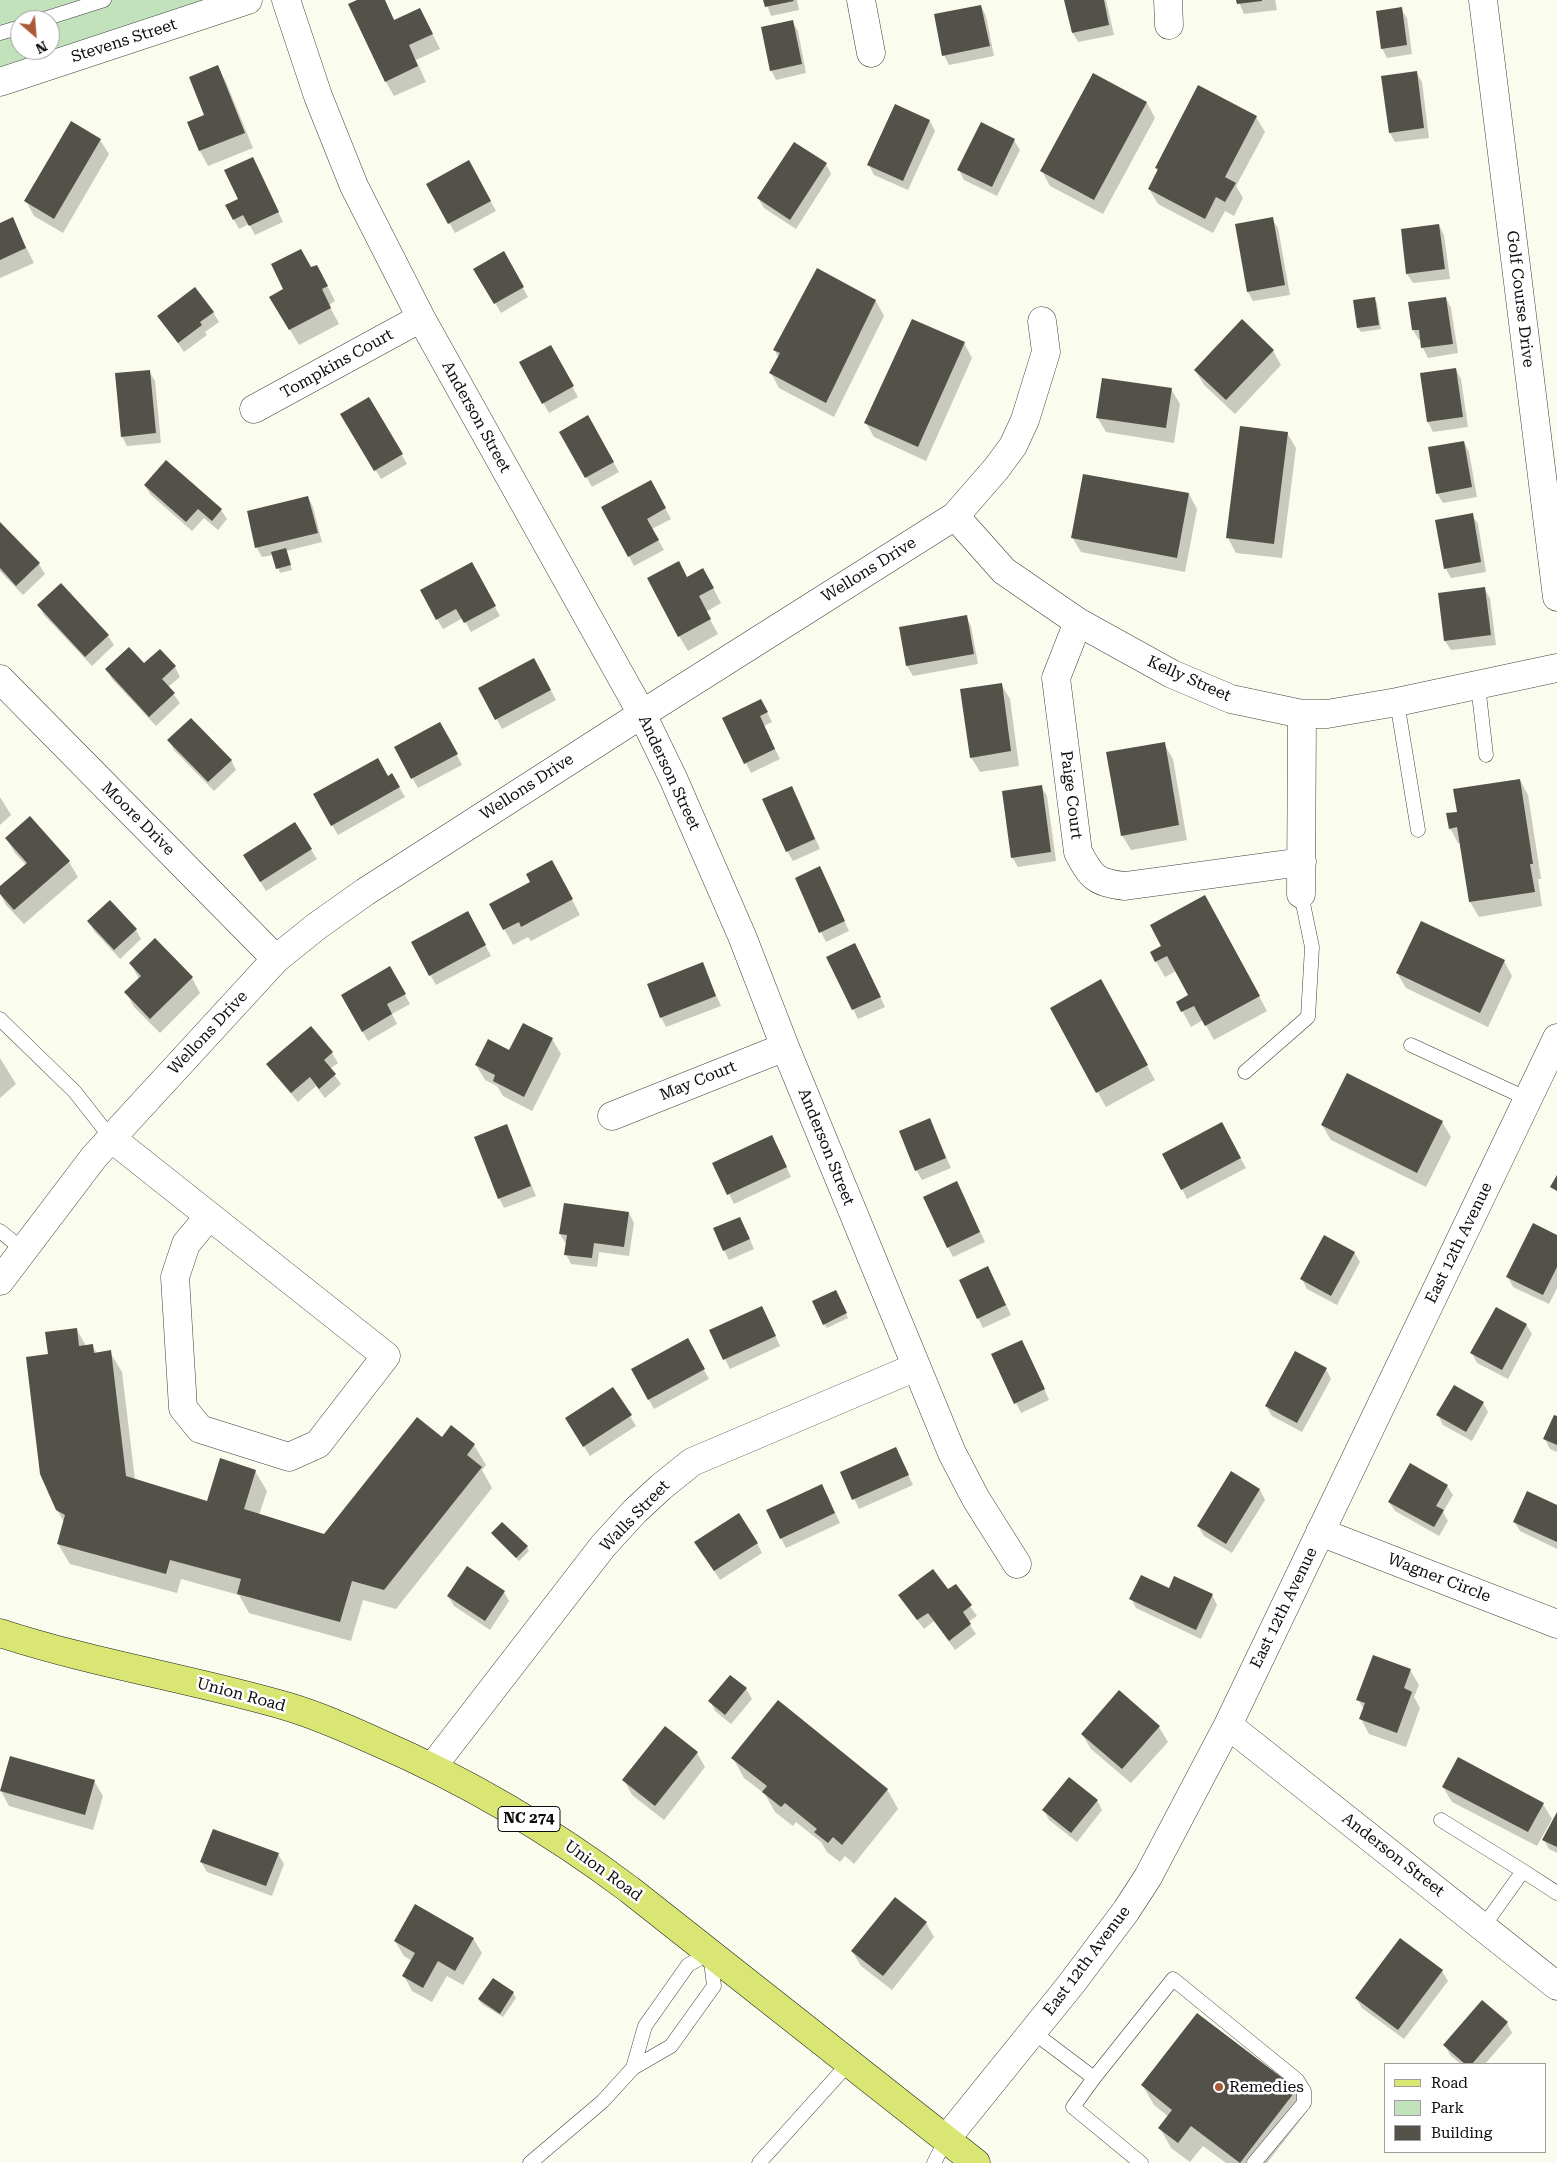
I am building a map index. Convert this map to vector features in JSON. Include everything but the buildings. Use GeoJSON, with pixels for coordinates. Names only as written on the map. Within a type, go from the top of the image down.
{"type":"FeatureCollection","features":[{"type":"Feature","properties":{"kind":"main road","name":"Union Road"},"geometry":{"type":"LineString","coordinates":[[0,1633],[102,1662],[209,1686],[290,1708],[355,1732],[433,1766],[518,1812],[592,1861],[849,2063],[940,2151],[976,2163]]}},
{"type":"Feature","properties":{"kind":"street","name":"Stevens Street"},"geometry":{"type":"LineString","coordinates":[[0,82],[248,0]]}},
{"type":"Feature","properties":{"kind":"street","name":"Anderson Street"},"geometry":{"type":"LineString","coordinates":[[286,0],[318,96],[354,186],[421,318],[642,714],[673,778],[742,936],[785,1047],[952,1453],[976,1499],[1018,1564]]}},
{"type":"Feature","properties":{"kind":"street"},"geometry":{"type":"LineString","coordinates":[[861,0],[870,53]]}},
{"type":"Feature","properties":{"kind":"street","name":"Golf Course Drive"},"geometry":{"type":"LineString","coordinates":[[1483,0],[1557,598]]}},
{"type":"Feature","properties":{"kind":"street","name":"Tompkins Court"},"geometry":{"type":"LineString","coordinates":[[254,409],[421,318]]}},
{"type":"Feature","properties":{"kind":"street","name":"Wellons Drive"},"geometry":{"type":"LineString","coordinates":[[0,1281],[94,1157],[276,959],[316,926],[365,892],[642,714],[955,516],[996,470],[1013,446],[1025,420],[1046,352],[1042,321]]}},
{"type":"Feature","properties":{"kind":"street","name":"Kelly Street"},"geometry":{"type":"LineString","coordinates":[[955,516],[1004,571],[1078,622],[1172,674],[1231,699],[1302,714],[1327,714],[1397,702],[1557,668]]}},
{"type":"Feature","properties":{"kind":"street","name":"Paige Court"},"geometry":{"type":"LineString","coordinates":[[1078,622],[1056,678],[1078,852],[1088,872],[1105,884],[1125,886],[1302,862]]}},
{"type":"Feature","properties":{"kind":"street","name":"Moore Drive"},"geometry":{"type":"LineString","coordinates":[[0,679],[276,959]]}},
{"type":"Feature","properties":{"kind":"street"},"geometry":{"type":"LineString","coordinates":[[1301,894],[1302,714]]}},
{"type":"Feature","properties":{"kind":"street","name":"East 12th Avenue"},"geometry":{"type":"LineString","coordinates":[[940,2151],[1121,1918],[1148,1877],[1228,1725],[1557,1038]]}},
{"type":"Feature","properties":{"kind":"street","name":"May Court"},"geometry":{"type":"LineString","coordinates":[[612,1116],[785,1047]]}},
{"type":"Feature","properties":{"kind":"street"},"geometry":{"type":"LineString","coordinates":[[111,1138],[386,1356],[318,1444],[289,1457],[200,1429],[183,1408],[175,1276],[186,1244],[209,1216]]}},
{"type":"Feature","properties":{"kind":"street","name":"Walls Street"},"geometry":{"type":"LineString","coordinates":[[433,1766],[604,1546],[660,1486],[692,1462],[916,1367]]}},
{"type":"Feature","properties":{"kind":"street","name":"Wagner Circle"},"geometry":{"type":"LineString","coordinates":[[1320,1532],[1557,1624]]}},
{"type":"Feature","properties":{"kind":"street","name":"Anderson Street"},"geometry":{"type":"LineString","coordinates":[[1228,1725],[1556,1983]]}},
{"type":"Feature","properties":{"kind":"lane"},"geometry":{"type":"LineString","coordinates":[[60,14],[104,0]]}},
{"type":"Feature","properties":{"kind":"lane"},"geometry":{"type":"LineString","coordinates":[[1478,685],[1486,755]]}},
{"type":"Feature","properties":{"kind":"lane"},"geometry":{"type":"LineString","coordinates":[[1397,702],[1418,830]]}},
{"type":"Feature","properties":{"kind":"lane"},"geometry":{"type":"LineString","coordinates":[[1245,1072],[1308,1017],[1312,947],[1301,894]]}},
{"type":"Feature","properties":{"kind":"lane"},"geometry":{"type":"LineString","coordinates":[[0,1019],[75,1092],[111,1138]]}},
{"type":"Feature","properties":{"kind":"lane"},"geometry":{"type":"LineString","coordinates":[[1411,1045],[1528,1099]]}},
{"type":"Feature","properties":{"kind":"lane"},"geometry":{"type":"LineString","coordinates":[[0,1232],[23,1250]]}},
{"type":"Feature","properties":{"kind":"lane"},"geometry":{"type":"LineString","coordinates":[[1441,1820],[1557,1893]]}},
{"type":"Feature","properties":{"kind":"lane"},"geometry":{"type":"LineString","coordinates":[[1483,1927],[1523,1871]]}},
{"type":"Feature","properties":{"kind":"lane"},"geometry":{"type":"LineString","coordinates":[[530,2163],[603,2101],[633,2068],[671,2046],[714,1986],[710,1953],[688,1965],[645,2026],[633,2068]]}},
{"type":"Feature","properties":{"kind":"lane"},"geometry":{"type":"LineString","coordinates":[[1141,2163],[1073,2106],[1173,1979],[1296,2080],[1304,2091],[1304,2103],[1254,2163]]}},
{"type":"Feature","properties":{"kind":"lane"},"geometry":{"type":"LineString","coordinates":[[1033,2032],[1094,2078]]}},
{"type":"Feature","properties":{"kind":"lane"},"geometry":{"type":"LineString","coordinates":[[759,2163],[849,2063]]}},
{"type":"Feature","properties":{"kind":"green space"},"geometry":{"type":"Polygon","coordinates":[[[0,0],[214,0],[60,50],[60,10],[10,10],[10,60],[31,60],[0,70],[0,0]]]}},
{"type":"Feature","properties":{"kind":"place","name":"Remedies"},"geometry":{"type":"Point","coordinates":[1219,2087]}}]}
